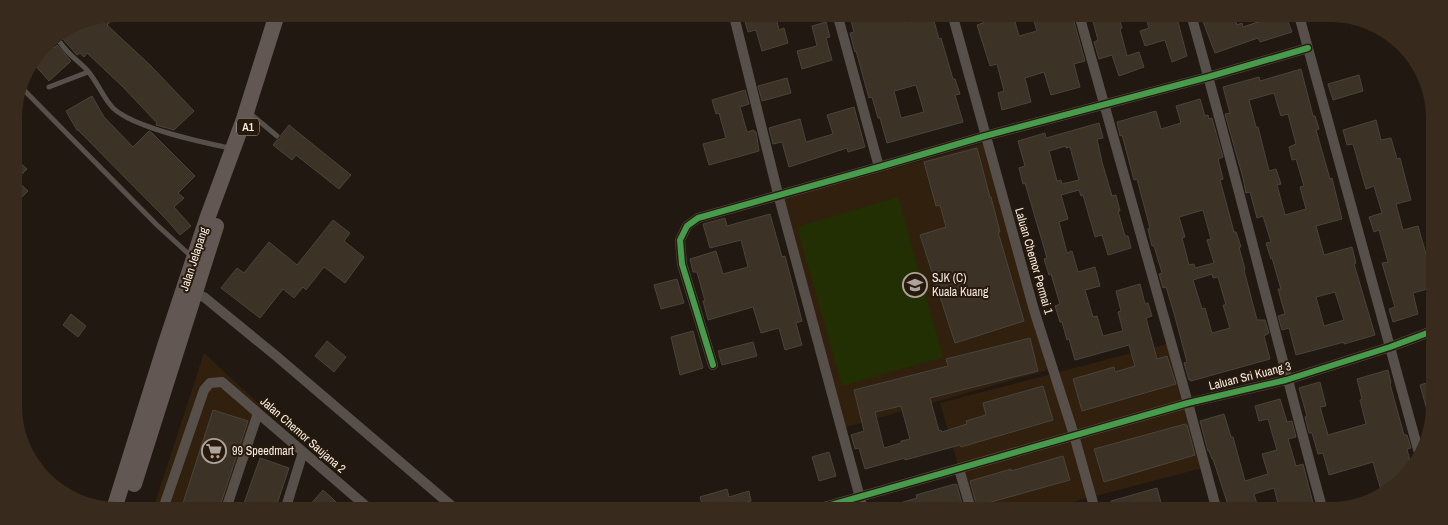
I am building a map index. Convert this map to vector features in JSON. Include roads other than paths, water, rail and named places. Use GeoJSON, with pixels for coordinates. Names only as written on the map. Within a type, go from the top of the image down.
{"type":"FeatureCollection","features":[{"type":"Feature","properties":{"kind":"main road","name":"Jalan Jelapang"},"geometry":{"type":"LineString","coordinates":[[116,502],[164,346],[189,293],[194,259],[244,119],[274,22]]}},
{"type":"Feature","properties":{"kind":"main road","name":"Jalan Jelapang"},"geometry":{"type":"LineString","coordinates":[[127,502],[189,293],[252,114],[281,22]]}},
{"type":"Feature","properties":{"kind":"street"},"geometry":{"type":"LineString","coordinates":[[735,22],[778,194],[861,502]]}},
{"type":"Feature","properties":{"kind":"street"},"geometry":{"type":"LineString","coordinates":[[839,22],[879,167]]}},
{"type":"Feature","properties":{"kind":"street","name":"Laluan Chemor Permai 1"},"geometry":{"type":"LineString","coordinates":[[954,22],[1034,310],[1074,435],[1093,502]]}},
{"type":"Feature","properties":{"kind":"street"},"geometry":{"type":"LineString","coordinates":[[1081,22],[1215,502]]}},
{"type":"Feature","properties":{"kind":"street"},"geometry":{"type":"LineString","coordinates":[[1193,22],[1320,502]]}},
{"type":"Feature","properties":{"kind":"street"},"geometry":{"type":"LineString","coordinates":[[1301,22],[1417,446]]}},
{"type":"Feature","properties":{"kind":"street"},"geometry":{"type":"LineString","coordinates":[[713,365],[682,264],[680,240],[687,226],[698,218],[985,136],[1208,77],[1308,48]]}},
{"type":"Feature","properties":{"kind":"street"},"geometry":{"type":"LineString","coordinates":[[189,293],[204,297],[447,502]]}},
{"type":"Feature","properties":{"kind":"street","name":"Laluan Sri Kuang 3"},"geometry":{"type":"LineString","coordinates":[[851,502],[1074,435],[1286,380],[1426,334]]}},
{"type":"Feature","properties":{"kind":"street","name":"Jalan Chemor Saujana 2"},"geometry":{"type":"LineString","coordinates":[[165,502],[204,390],[210,383],[222,382],[361,502]]}},
{"type":"Feature","properties":{"kind":"street"},"geometry":{"type":"LineString","coordinates":[[228,502],[258,413]]}},
{"type":"Feature","properties":{"kind":"street"},"geometry":{"type":"LineString","coordinates":[[288,502],[303,452]]}},
{"type":"Feature","properties":{"kind":"street"},"geometry":{"type":"LineString","coordinates":[[959,469],[969,502]]}},
{"type":"Feature","properties":{"kind":"lane"},"geometry":{"type":"LineString","coordinates":[[59,43],[88,72],[113,108],[129,119],[162,131],[233,148]]}},
{"type":"Feature","properties":{"kind":"lane"},"geometry":{"type":"LineString","coordinates":[[49,87],[88,72]]}},
{"type":"Feature","properties":{"kind":"lane"},"geometry":{"type":"LineString","coordinates":[[26,93],[157,225],[194,259]]}},
{"type":"Feature","properties":{"kind":"lane"},"geometry":{"type":"LineString","coordinates":[[252,114],[277,136]]}},
{"type":"Feature","properties":{"kind":"place","name":"SJK (C) Kuala Kuang"},"geometry":{"type":"Point","coordinates":[915,285]}},
{"type":"Feature","properties":{"kind":"place","name":"99 Speedmart"},"geometry":{"type":"Point","coordinates":[214,451]}}]}
